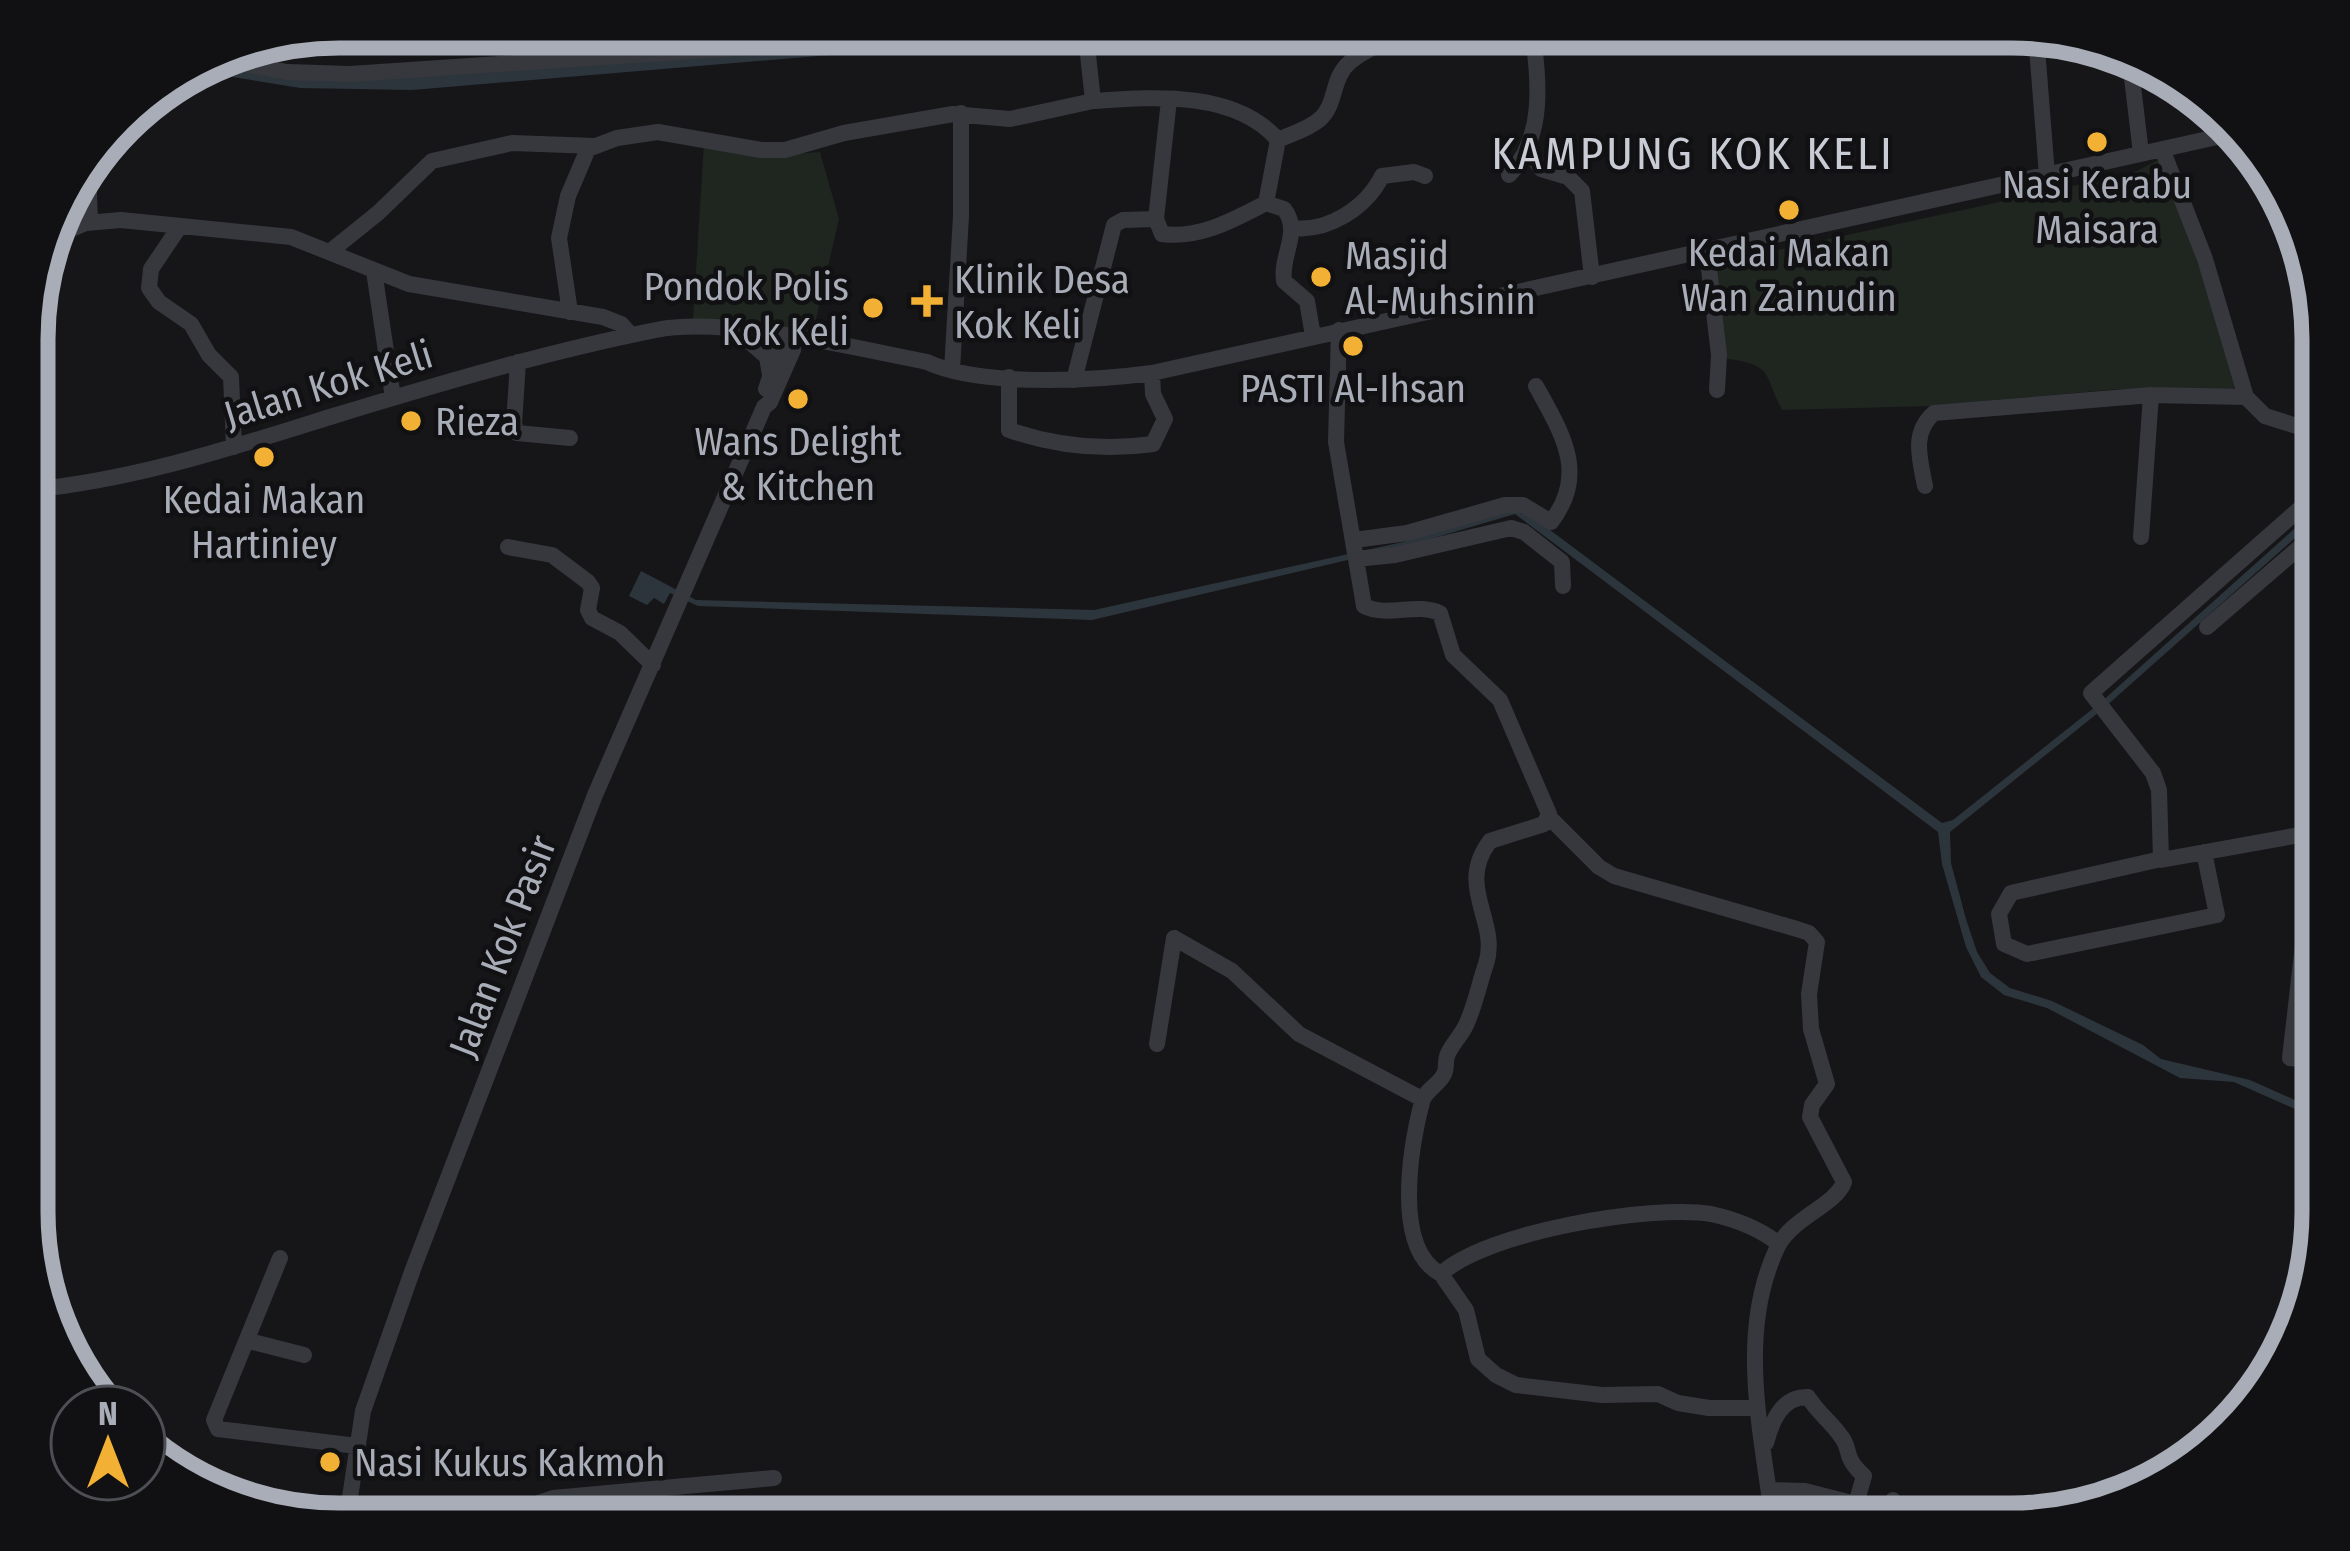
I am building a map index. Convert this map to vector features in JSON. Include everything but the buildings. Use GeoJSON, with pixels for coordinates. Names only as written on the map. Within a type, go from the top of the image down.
{"type":"FeatureCollection","features":[{"type":"Feature","properties":{"kind":"street"},"geometry":{"type":"LineString","coordinates":[[1278,140],[1324,115],[1336,77],[1374,48]]}},
{"type":"Feature","properties":{"kind":"street"},"geometry":{"type":"LineString","coordinates":[[1509,175],[1528,148],[1538,88],[1534,48]]}},
{"type":"Feature","properties":{"kind":"street"},"geometry":{"type":"LineString","coordinates":[[244,64],[333,74],[708,49]]}},
{"type":"Feature","properties":{"kind":"street"},"geometry":{"type":"LineString","coordinates":[[1088,49],[1093,101]]}},
{"type":"Feature","properties":{"kind":"street"},"geometry":{"type":"LineString","coordinates":[[2037,49],[2047,175]]}},
{"type":"Feature","properties":{"kind":"street"},"geometry":{"type":"LineString","coordinates":[[2133,75],[2141,153]]}},
{"type":"Feature","properties":{"kind":"street"},"geometry":{"type":"LineString","coordinates":[[570,312],[559,254],[562,224],[588,149],[617,138],[658,132],[785,150],[844,133],[961,113],[1010,119],[1093,101],[1169,100],[1239,111],[1263,123],[1278,140]]}},
{"type":"Feature","properties":{"kind":"street"},"geometry":{"type":"LineString","coordinates":[[1169,100],[1157,229],[1166,236],[1193,234],[1266,203],[1287,211],[1293,228],[1282,271],[1284,281],[1307,301],[1313,336]]}},
{"type":"Feature","properties":{"kind":"street"},"geometry":{"type":"LineString","coordinates":[[946,369],[961,216],[961,113]]}},
{"type":"Feature","properties":{"kind":"street","name":"Jalan Kok Keli"},"geometry":{"type":"LineString","coordinates":[[48,488],[113,480],[518,362],[637,334],[656,339],[746,337],[837,344],[946,369],[1009,376],[1074,380],[1152,373],[2219,136]]}},
{"type":"Feature","properties":{"kind":"street"},"geometry":{"type":"LineString","coordinates":[[1266,203],[1278,140]]}},
{"type":"Feature","properties":{"kind":"street"},"geometry":{"type":"LineString","coordinates":[[332,250],[432,161],[528,142],[598,146]]}},
{"type":"Feature","properties":{"kind":"street"},"geometry":{"type":"LineString","coordinates":[[1528,148],[1541,170],[1568,177],[1582,191],[1592,277]]}},
{"type":"Feature","properties":{"kind":"street"},"geometry":{"type":"LineString","coordinates":[[2162,149],[2205,259],[2246,397],[2265,416],[2301,427]]}},
{"type":"Feature","properties":{"kind":"street"},"geometry":{"type":"LineString","coordinates":[[1293,228],[1316,230],[1330,224],[1372,191],[1382,176],[1414,172],[1425,176]]}},
{"type":"Feature","properties":{"kind":"street"},"geometry":{"type":"LineString","coordinates":[[89,190],[90,222]]}},
{"type":"Feature","properties":{"kind":"street"},"geometry":{"type":"LineString","coordinates":[[1074,380],[1113,228],[1123,220],[1156,219]]}},
{"type":"Feature","properties":{"kind":"street"},"geometry":{"type":"LineString","coordinates":[[69,231],[90,222],[139,220],[291,237],[442,292],[611,320],[637,334]]}},
{"type":"Feature","properties":{"kind":"street"},"geometry":{"type":"LineString","coordinates":[[180,226],[151,269],[150,292],[191,324],[209,355],[232,376],[233,447]]}},
{"type":"Feature","properties":{"kind":"street"},"geometry":{"type":"LineString","coordinates":[[1707,251],[1717,390]]}},
{"type":"Feature","properties":{"kind":"street"},"geometry":{"type":"LineString","coordinates":[[374,271],[393,398]]}},
{"type":"Feature","properties":{"kind":"street"},"geometry":{"type":"LineString","coordinates":[[1339,330],[1335,431],[1362,599],[1369,610],[1427,608],[1440,614],[1454,655],[1500,700],[1550,817],[1614,876],[1797,929],[1816,942],[1809,994],[1811,1029],[1827,1084],[1812,1105],[1810,1117],[1844,1182],[1841,1192],[1804,1216],[1779,1244],[1760,1306],[1757,1408],[1770,1502]]}},
{"type":"Feature","properties":{"kind":"street"},"geometry":{"type":"LineString","coordinates":[[746,337],[768,359],[775,381],[818,352]]}},
{"type":"Feature","properties":{"kind":"street","name":"Jalan Kok Keli"},"geometry":{"type":"LineString","coordinates":[[746,337],[927,371],[946,369]]}},
{"type":"Feature","properties":{"kind":"street"},"geometry":{"type":"LineString","coordinates":[[787,348],[837,344]]}},
{"type":"Feature","properties":{"kind":"street","name":"Jalan Kok Pasir"},"geometry":{"type":"LineString","coordinates":[[349,1503],[373,1377],[413,1269],[595,795],[770,402],[787,348]]}},
{"type":"Feature","properties":{"kind":"street"},"geometry":{"type":"LineString","coordinates":[[518,362],[517,433],[570,438]]}},
{"type":"Feature","properties":{"kind":"street"},"geometry":{"type":"LineString","coordinates":[[1009,376],[1009,430],[1078,446],[1128,448],[1153,444],[1165,418],[1153,394],[1152,373]]}},
{"type":"Feature","properties":{"kind":"street"},"geometry":{"type":"LineString","coordinates":[[1355,550],[1505,505],[1523,505],[1551,522],[1564,501],[1570,459],[1568,442],[1536,386]]}},
{"type":"Feature","properties":{"kind":"street"},"geometry":{"type":"LineString","coordinates":[[1925,486],[1918,440],[1930,415],[2150,395],[2246,397]]}},
{"type":"Feature","properties":{"kind":"street"},"geometry":{"type":"LineString","coordinates":[[2141,537],[2150,395]]}},
{"type":"Feature","properties":{"kind":"street"},"geometry":{"type":"LineString","coordinates":[[2161,859],[2159,790],[2153,773],[2091,693],[2301,508]]}},
{"type":"Feature","properties":{"kind":"street"},"geometry":{"type":"LineString","coordinates":[[1355,550],[1395,556],[1511,528],[1524,532],[1562,562],[1563,586]]}},
{"type":"Feature","properties":{"kind":"street"},"geometry":{"type":"LineString","coordinates":[[2207,627],[2301,546]]}},
{"type":"Feature","properties":{"kind":"street"},"geometry":{"type":"LineString","coordinates":[[508,547],[552,555],[588,582],[592,618],[620,633],[653,664]]}},
{"type":"Feature","properties":{"kind":"street"},"geometry":{"type":"LineString","coordinates":[[1550,817],[1544,824],[1496,838],[1484,849],[1476,882],[1488,956],[1467,1024],[1447,1055],[1443,1078],[1422,1100],[1408,1206],[1412,1232],[1466,1310],[1478,1359],[1496,1375],[1516,1385],[1602,1395],[1658,1394],[1709,1408],[1757,1408]]}},
{"type":"Feature","properties":{"kind":"street"},"geometry":{"type":"LineString","coordinates":[[2204,852],[2216,915],[2027,954],[2004,944],[2000,914],[2011,893],[2161,859],[2301,835]]}},
{"type":"Feature","properties":{"kind":"street"},"geometry":{"type":"LineString","coordinates":[[1157,1044],[1174,938],[1232,971],[1299,1034],[1422,1100]]}},
{"type":"Feature","properties":{"kind":"street"},"geometry":{"type":"LineString","coordinates":[[2301,962],[2290,1058],[2301,1059]]}},
{"type":"Feature","properties":{"kind":"street"},"geometry":{"type":"LineString","coordinates":[[1441,1274],[1470,1253],[1546,1229],[1662,1211],[1712,1214],[1763,1232],[1779,1244]]}},
{"type":"Feature","properties":{"kind":"street"},"geometry":{"type":"LineString","coordinates":[[280,1258],[214,1420],[218,1429],[357,1446]]}},
{"type":"Feature","properties":{"kind":"street"},"geometry":{"type":"LineString","coordinates":[[249,1341],[304,1354]]}},
{"type":"Feature","properties":{"kind":"street"},"geometry":{"type":"LineString","coordinates":[[1764,1450],[1772,1424],[1785,1405],[1797,1397],[1808,1397],[1818,1415],[1844,1438],[1848,1461],[1864,1476],[1857,1502]]}},
{"type":"Feature","properties":{"kind":"street"},"geometry":{"type":"LineString","coordinates":[[539,1503],[774,1478]]}},
{"type":"Feature","properties":{"kind":"street"},"geometry":{"type":"LineString","coordinates":[[1769,1490],[1805,1491],[1849,1502]]}},
{"type":"Feature","properties":{"kind":"shaded area"},"geometry":{"type":"Polygon","coordinates":[[[626,49],[634,49],[635,59],[906,49],[412,90],[300,88],[218,75],[237,66],[297,78],[627,60],[626,49]]]}},
{"type":"Feature","properties":{"kind":"shaded area"},"geometry":{"type":"Polygon","coordinates":[[[704,143],[768,156],[820,152],[839,219],[813,332],[693,319],[704,143]]]}},
{"type":"Feature","properties":{"kind":"shaded area"},"geometry":{"type":"Polygon","coordinates":[[[2162,158],[2239,382],[2232,391],[2118,389],[1930,406],[1782,410],[1764,372],[1723,358],[1713,264],[2133,173],[2162,158]]]}},
{"type":"Feature","properties":{"kind":"shaded area"},"geometry":{"type":"Polygon","coordinates":[[[1505,510],[1530,515],[1942,823],[1953,820],[2100,703],[2301,523],[2301,533],[2104,708],[1950,832],[1951,863],[1966,919],[1990,973],[2010,988],[2052,1001],[2143,1045],[2161,1059],[2250,1080],[2301,1103],[2301,1112],[2234,1082],[2180,1078],[2047,1008],[2004,995],[1981,977],[1966,947],[1942,864],[1938,832],[1515,514],[1403,547],[1092,620],[698,606],[670,593],[664,604],[654,598],[647,605],[629,596],[641,571],[696,600],[1094,610],[1403,542],[1505,510]]]}},
{"type":"Feature","properties":{"kind":"place","name":"Nasi Kerabu Maisara"},"geometry":{"type":"Point","coordinates":[2097,142]}},
{"type":"Feature","properties":{"kind":"place","name":"Kedai Makan Wan Zainudin"},"geometry":{"type":"Point","coordinates":[1789,210]}},
{"type":"Feature","properties":{"kind":"place","name":"Masjid Al-Muhsinin"},"geometry":{"type":"Point","coordinates":[1321,277]}},
{"type":"Feature","properties":{"kind":"place","name":"Klinik Desa Kok Keli"},"geometry":{"type":"Point","coordinates":[927,301]}},
{"type":"Feature","properties":{"kind":"place","name":"Pondok Polis Kok Keli"},"geometry":{"type":"Point","coordinates":[873,308]}},
{"type":"Feature","properties":{"kind":"place","name":"PASTI Al-Ihsan"},"geometry":{"type":"Point","coordinates":[1353,346]}},
{"type":"Feature","properties":{"kind":"place","name":"Wans Delight & Kitchen"},"geometry":{"type":"Point","coordinates":[798,399]}},
{"type":"Feature","properties":{"kind":"place","name":"Rieza"},"geometry":{"type":"Point","coordinates":[411,421]}},
{"type":"Feature","properties":{"kind":"place","name":"Kedai Makan Hartiniey"},"geometry":{"type":"Point","coordinates":[264,457]}},
{"type":"Feature","properties":{"kind":"place","name":"Nasi Kukus Kakmoh"},"geometry":{"type":"Point","coordinates":[330,1462]}},
{"type":"Feature","properties":{"kind":"district","name":"KAMPUNG KOK KELI"},"geometry":{"type":"Point","coordinates":[1693,153]}}]}
